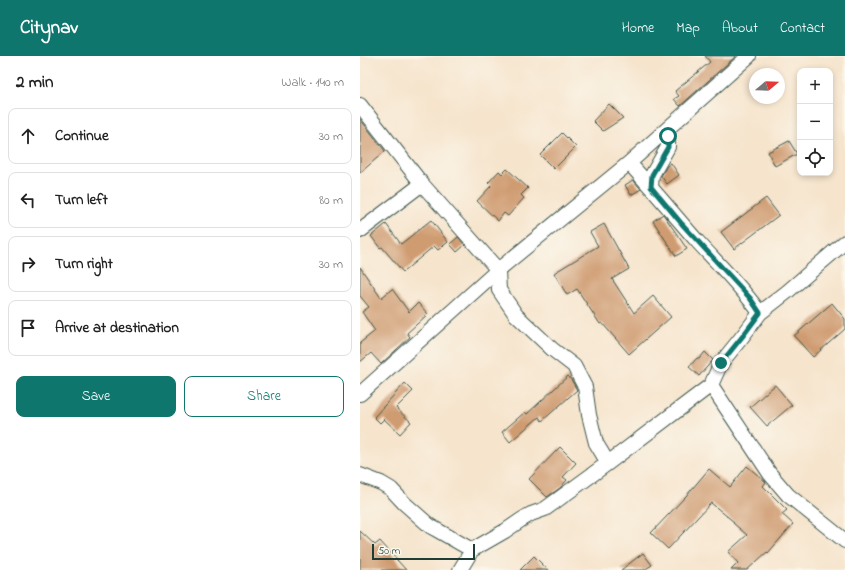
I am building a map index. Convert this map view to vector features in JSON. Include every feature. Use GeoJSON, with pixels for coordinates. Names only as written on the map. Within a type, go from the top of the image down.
{"type":"FeatureCollection","features":[{"type":"Feature","properties":{"kind":"street"},"geometry":{"type":"LineString","coordinates":[[360,394],[498,270],[629,163],[749,56]]}},
{"type":"Feature","properties":{"kind":"street"},"geometry":{"type":"LineString","coordinates":[[360,105],[422,184],[498,270],[500,290],[516,315],[574,366],[584,387],[596,443],[608,463]]}},
{"type":"Feature","properties":{"kind":"street"},"geometry":{"type":"LineString","coordinates":[[651,187],[652,175],[668,147],[668,136],[666,131]]}},
{"type":"Feature","properties":{"kind":"street"},"geometry":{"type":"LineString","coordinates":[[629,163],[687,230],[750,298],[760,313]]}},
{"type":"Feature","properties":{"kind":"street"},"geometry":{"type":"LineString","coordinates":[[360,231],[422,184]]}},
{"type":"Feature","properties":{"kind":"street"},"geometry":{"type":"LineString","coordinates":[[460,570],[472,550],[505,531],[520,520],[545,508],[608,463],[711,385],[721,363],[760,313],[845,242]]}},
{"type":"Feature","properties":{"kind":"street"},"geometry":{"type":"LineString","coordinates":[[711,385],[770,474],[788,495],[845,541]]}},
{"type":"Feature","properties":{"kind":"street"},"geometry":{"type":"LineString","coordinates":[[360,475],[391,488],[404,503],[430,526],[472,550]]}},
{"type":"Feature","properties":{"kind":"building"},"geometry":{"type":"Polygon","coordinates":[[[705,56],[736,56],[680,106],[674,99],[679,96],[675,91],[710,62],[705,56]]]}},
{"type":"Feature","properties":{"kind":"building"},"geometry":{"type":"Polygon","coordinates":[[[609,104],[623,118],[603,131],[593,121],[609,104]]]}},
{"type":"Feature","properties":{"kind":"building"},"geometry":{"type":"Polygon","coordinates":[[[360,119],[385,151],[360,173],[360,119]]]}},
{"type":"Feature","properties":{"kind":"building"},"geometry":{"type":"Polygon","coordinates":[[[562,133],[576,147],[554,169],[540,155],[562,133]]]}},
{"type":"Feature","properties":{"kind":"building"},"geometry":{"type":"Polygon","coordinates":[[[789,141],[797,154],[775,166],[768,152],[789,141]]]}},
{"type":"Feature","properties":{"kind":"building"},"geometry":{"type":"Polygon","coordinates":[[[671,163],[679,175],[667,184],[661,176],[667,166],[671,163]]]}},
{"type":"Feature","properties":{"kind":"building"},"geometry":{"type":"Polygon","coordinates":[[[507,169],[528,188],[521,195],[524,198],[508,216],[504,213],[498,221],[477,201],[491,186],[488,183],[499,171],[502,174],[507,169]]]}},
{"type":"Feature","properties":{"kind":"building"},"geometry":{"type":"Polygon","coordinates":[[[633,180],[641,189],[631,195],[625,185],[633,180]]]}},
{"type":"Feature","properties":{"kind":"building"},"geometry":{"type":"Polygon","coordinates":[[[766,198],[779,215],[734,249],[721,232],[766,198]]]}},
{"type":"Feature","properties":{"kind":"building"},"geometry":{"type":"Polygon","coordinates":[[[663,214],[687,249],[676,256],[653,221],[663,214]]]}},
{"type":"Feature","properties":{"kind":"building"},"geometry":{"type":"Polygon","coordinates":[[[431,220],[448,242],[438,250],[434,246],[403,272],[382,247],[380,248],[371,236],[386,224],[401,244],[431,220]]]}},
{"type":"Feature","properties":{"kind":"building"},"geometry":{"type":"Polygon","coordinates":[[[604,224],[629,269],[612,279],[634,313],[653,296],[671,317],[629,354],[602,323],[600,324],[577,289],[567,295],[554,273],[598,246],[590,232],[604,224]]]}},
{"type":"Feature","properties":{"kind":"building"},"geometry":{"type":"Polygon","coordinates":[[[458,237],[465,245],[457,252],[450,244],[458,237]]]}},
{"type":"Feature","properties":{"kind":"building"},"geometry":{"type":"Polygon","coordinates":[[[360,267],[381,298],[392,289],[409,312],[418,303],[428,314],[407,333],[410,337],[381,364],[371,353],[360,362],[360,343],[375,331],[362,312],[369,307],[360,296],[360,267]]]}},
{"type":"Feature","properties":{"kind":"building"},"geometry":{"type":"Polygon","coordinates":[[[832,303],[845,319],[845,329],[813,357],[794,336],[832,303]]]}},
{"type":"Feature","properties":{"kind":"building"},"geometry":{"type":"Polygon","coordinates":[[[705,352],[713,360],[699,376],[689,367],[705,352]]]}},
{"type":"Feature","properties":{"kind":"building"},"geometry":{"type":"Polygon","coordinates":[[[568,376],[577,390],[542,421],[539,417],[510,442],[502,432],[525,412],[527,414],[568,376]]]}},
{"type":"Feature","properties":{"kind":"building"},"geometry":{"type":"Polygon","coordinates":[[[405,383],[413,391],[396,408],[411,422],[400,434],[384,419],[380,423],[374,417],[405,383]]]}},
{"type":"Feature","properties":{"kind":"building"},"geometry":{"type":"Polygon","coordinates":[[[775,385],[792,405],[767,426],[750,407],[775,385]]]}},
{"type":"Feature","properties":{"kind":"building"},"geometry":{"type":"Polygon","coordinates":[[[560,447],[576,463],[563,477],[567,480],[560,488],[547,497],[529,479],[560,447]]]}},
{"type":"Feature","properties":{"kind":"building"},"geometry":{"type":"Polygon","coordinates":[[[747,466],[766,482],[763,486],[787,510],[782,514],[793,524],[768,553],[767,552],[747,570],[731,570],[738,563],[728,552],[747,535],[711,503],[668,549],[651,533],[709,469],[730,487],[747,466]]]}},
{"type":"Feature","properties":{"kind":"building"},"geometry":{"type":"Polygon","coordinates":[[[360,531],[375,545],[380,541],[406,570],[360,570],[360,531]]]}},
{"type":"Feature","properties":{"kind":"building"},"geometry":{"type":"Polygon","coordinates":[[[643,553],[652,565],[644,570],[621,570],[643,553]]]}},
{"type":"Feature","properties":{"kind":"building"},"geometry":{"type":"Polygon","coordinates":[[[534,556],[548,570],[520,570],[534,556]]]}},
{"type":"Feature","properties":{"kind":"route"},"geometry":{"type":"LineString","coordinates":[[668,136],[668,147],[652,175],[651,187],[723,270],[750,298],[760,313],[721,363]]}}]}
